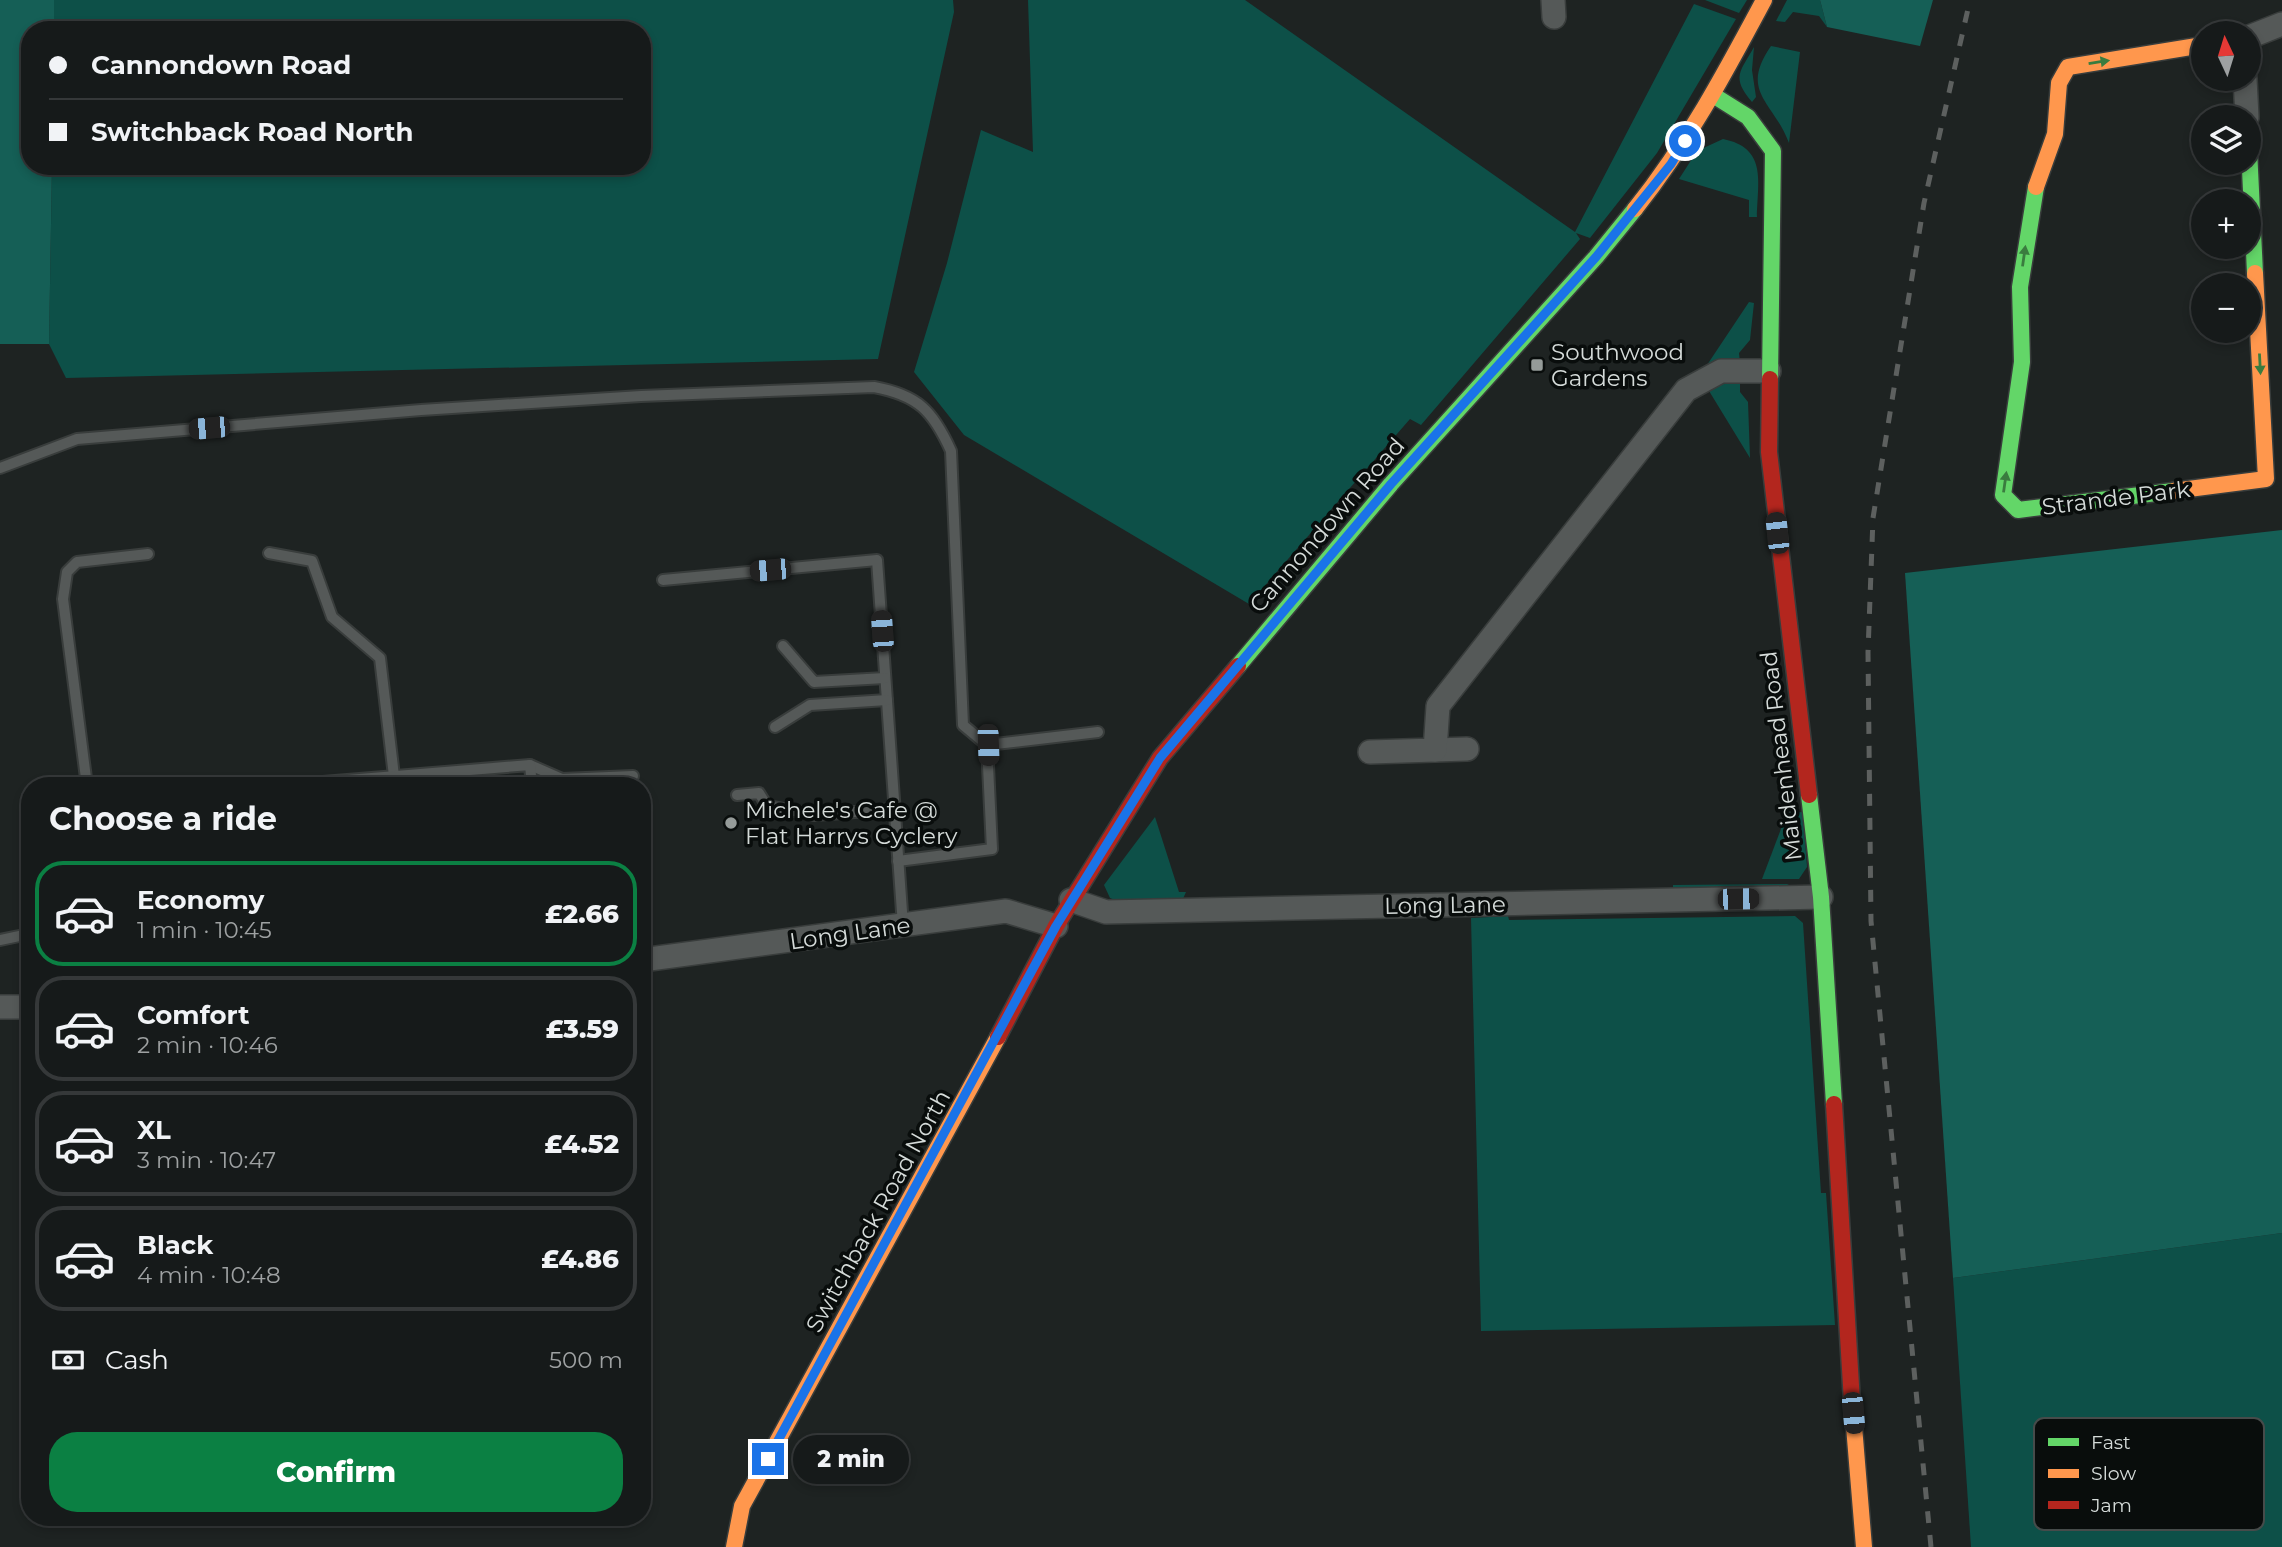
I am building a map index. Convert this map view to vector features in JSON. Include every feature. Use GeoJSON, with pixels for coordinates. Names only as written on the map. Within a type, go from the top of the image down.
{"type":"FeatureCollection","features":[{"type":"Feature","properties":{"kind":"street"},"geometry":{"type":"LineString","coordinates":[[1713,95],[1763,0]]}},
{"type":"Feature","properties":{"kind":"street"},"geometry":{"type":"LineString","coordinates":[[2261,32],[2282,24]]}},
{"type":"Feature","properties":{"kind":"street","name":"Strande Park"},"geometry":{"type":"LineString","coordinates":[[2191,48],[2068,67],[2059,83],[2055,134],[2033,196],[2020,287],[2022,362],[2003,495],[2018,510],[2266,479],[2250,175]]}},
{"type":"Feature","properties":{"kind":"street","name":"Maidenhead Road"},"geometry":{"type":"LineString","coordinates":[[1713,95],[1748,117],[1773,151],[1769,452],[1821,897],[1849,1359],[1864,1547]]}},
{"type":"Feature","properties":{"kind":"street","name":"Cannondown Road"},"geometry":{"type":"LineString","coordinates":[[1071,900],[1160,758],[1391,484],[1596,257],[1671,164],[1713,95]]}},
{"type":"Feature","properties":{"kind":"street"},"geometry":{"type":"LineString","coordinates":[[1435,750],[1438,706],[1686,390],[1721,371],[1769,371]]}},
{"type":"Feature","properties":{"kind":"street"},"geometry":{"type":"LineString","coordinates":[[1370,752],[1467,749]]}},
{"type":"Feature","properties":{"kind":"street","name":"Long Lane"},"geometry":{"type":"LineString","coordinates":[[1071,900],[1106,912],[1821,897]]}},
{"type":"Feature","properties":{"kind":"street","name":"Switchback Road North"},"geometry":{"type":"LineString","coordinates":[[734,1547],[742,1506],[926,1173],[1071,900]]}},
{"type":"Feature","properties":{"kind":"street","name":"Long Lane"},"geometry":{"type":"LineString","coordinates":[[651,959],[1006,911],[1056,926]]}},
{"type":"Feature","properties":{"kind":"street"},"geometry":{"type":"LineString","coordinates":[[0,1007],[21,1007]]}},
{"type":"Feature","properties":{"kind":"lane"},"geometry":{"type":"LineString","coordinates":[[0,468],[77,439],[104,436],[421,410],[641,396],[874,387],[901,392],[923,407],[939,425],[951,451],[963,725],[988,745],[1098,732]]}},
{"type":"Feature","properties":{"kind":"lane"},"geometry":{"type":"LineString","coordinates":[[269,553],[313,561],[332,617],[380,658],[394,776]]}},
{"type":"Feature","properties":{"kind":"lane"},"geometry":{"type":"LineString","coordinates":[[85,777],[63,599],[67,572],[77,562],[148,554]]}},
{"type":"Feature","properties":{"kind":"lane"},"geometry":{"type":"LineString","coordinates":[[663,580],[877,560],[903,926]]}},
{"type":"Feature","properties":{"kind":"lane"},"geometry":{"type":"LineString","coordinates":[[783,646],[814,682],[885,678]]}},
{"type":"Feature","properties":{"kind":"lane"},"geometry":{"type":"LineString","coordinates":[[775,727],[810,705],[887,700]]}},
{"type":"Feature","properties":{"kind":"lane"},"geometry":{"type":"LineString","coordinates":[[898,861],[992,849],[988,745]]}},
{"type":"Feature","properties":{"kind":"lane"},"geometry":{"type":"LineString","coordinates":[[530,765],[531,777]]}},
{"type":"Feature","properties":{"kind":"lane"},"geometry":{"type":"LineString","coordinates":[[382,777],[530,765],[557,777]]}},
{"type":"Feature","properties":{"kind":"lane"},"geometry":{"type":"LineString","coordinates":[[609,777],[633,776]]}},
{"type":"Feature","properties":{"kind":"lane"},"geometry":{"type":"LineString","coordinates":[[737,795],[759,793],[767,806],[816,815],[895,809]]}},
{"type":"Feature","properties":{"kind":"lane"},"geometry":{"type":"LineString","coordinates":[[0,940],[21,936]]}},
{"type":"Feature","properties":{"kind":"green space"},"geometry":{"type":"Polygon","coordinates":[[[0,0],[54,0],[54,21],[21,21],[21,175],[52,175],[49,344],[0,344],[0,0]]]}},
{"type":"Feature","properties":{"kind":"green space"},"geometry":{"type":"Polygon","coordinates":[[[54,0],[953,0],[954,12],[878,359],[66,378],[49,344],[52,175],[651,175],[651,21],[54,21],[54,0]]]}},
{"type":"Feature","properties":{"kind":"green space"},"geometry":{"type":"Polygon","coordinates":[[[1028,0],[1245,0],[1575,232],[1694,4],[1736,19],[1657,153],[1590,238],[1576,233],[1580,239],[1421,425],[1410,419],[1249,604],[964,435],[914,372],[947,263],[981,130],[1033,152],[1028,0]]]}},
{"type":"Feature","properties":{"kind":"green space"},"geometry":{"type":"Polygon","coordinates":[[[1705,0],[1747,0],[1739,13],[1705,0]]]}},
{"type":"Feature","properties":{"kind":"green space"},"geometry":{"type":"Polygon","coordinates":[[[1787,0],[1820,0],[1827,27],[1819,16],[1793,12],[1785,22],[1776,21],[1787,0]]]}},
{"type":"Feature","properties":{"kind":"green space"},"geometry":{"type":"Polygon","coordinates":[[[1820,0],[1933,0],[1920,46],[1827,27],[1820,0]]]}},
{"type":"Feature","properties":{"kind":"green space"},"geometry":{"type":"Polygon","coordinates":[[[1771,46],[1800,52],[1789,143],[1758,86],[1762,62],[1771,46]]]}},
{"type":"Feature","properties":{"kind":"green space"},"geometry":{"type":"Polygon","coordinates":[[[1754,47],[1752,70],[1756,97],[1752,102],[1741,86],[1740,74],[1754,47]]]}},
{"type":"Feature","properties":{"kind":"green space"},"geometry":{"type":"Polygon","coordinates":[[[1723,139],[1737,143],[1753,158],[1758,178],[1757,217],[1749,217],[1749,200],[1679,179],[1697,151],[1723,139]]]}},
{"type":"Feature","properties":{"kind":"green space"},"geometry":{"type":"Polygon","coordinates":[[[1749,302],[1754,303],[1750,340],[1739,353],[1740,363],[1707,365],[1749,302]]]}},
{"type":"Feature","properties":{"kind":"green space"},"geometry":{"type":"Polygon","coordinates":[[[1724,381],[1740,384],[1740,392],[1748,402],[1750,458],[1706,386],[1724,381]]]}},
{"type":"Feature","properties":{"kind":"green space"},"geometry":{"type":"Polygon","coordinates":[[[2282,530],[2282,1233],[1953,1278],[1905,573],[2282,530]]]}},
{"type":"Feature","properties":{"kind":"green space"},"geometry":{"type":"Polygon","coordinates":[[[1803,812],[1807,867],[1799,879],[1762,879],[1787,813],[1803,812]]]}},
{"type":"Feature","properties":{"kind":"green space"},"geometry":{"type":"Polygon","coordinates":[[[1155,817],[1179,892],[1186,892],[1182,901],[1117,901],[1110,898],[1104,885],[1155,817]]]}},
{"type":"Feature","properties":{"kind":"green space"},"geometry":{"type":"Polygon","coordinates":[[[1789,884],[1780,889],[1673,893],[1673,885],[1789,884]]]}},
{"type":"Feature","properties":{"kind":"green space"},"geometry":{"type":"Polygon","coordinates":[[[1508,916],[1509,920],[1795,916],[1803,923],[1821,1193],[1826,1193],[1835,1325],[1481,1331],[1471,918],[1508,916]]]}},
{"type":"Feature","properties":{"kind":"green space"},"geometry":{"type":"Polygon","coordinates":[[[2282,1233],[2282,1547],[1971,1547],[1953,1278],[2282,1233]]]}},
{"type":"Feature","properties":{"kind":"railway"},"geometry":{"type":"LineString","coordinates":[[1931,1547],[1871,921],[1868,652],[1873,518],[1924,203],[1970,0]]}},
{"type":"Feature","properties":{"kind":"traffic: fast"},"geometry":{"type":"LineString","coordinates":[[1713,95],[1748,117],[1773,151],[1770,379]]}},
{"type":"Feature","properties":{"kind":"traffic: fast"},"geometry":{"type":"LineString","coordinates":[[2250,175],[2255,273]]}},
{"type":"Feature","properties":{"kind":"traffic: fast"},"geometry":{"type":"LineString","coordinates":[[2036,187],[2020,287],[2022,362],[2003,495],[2018,510],[2173,491]]}},
{"type":"Feature","properties":{"kind":"traffic: fast"},"geometry":{"type":"LineString","coordinates":[[1238,666],[1391,484],[1596,257],[1635,209]]}},
{"type":"Feature","properties":{"kind":"traffic: fast"},"geometry":{"type":"LineString","coordinates":[[1809,795],[1821,897],[1834,1104]]}},
{"type":"Feature","properties":{"kind":"traffic: slow"},"geometry":{"type":"LineString","coordinates":[[1635,209],[1688,134],[1764,0]]}},
{"type":"Feature","properties":{"kind":"traffic: slow"},"geometry":{"type":"LineString","coordinates":[[2036,187],[2055,134],[2059,83],[2068,67],[2191,47]]}},
{"type":"Feature","properties":{"kind":"traffic: slow"},"geometry":{"type":"LineString","coordinates":[[2173,491],[2266,479],[2259,343]]}},
{"type":"Feature","properties":{"kind":"traffic: slow"},"geometry":{"type":"LineString","coordinates":[[734,1547],[742,1506],[998,1037]]}},
{"type":"Feature","properties":{"kind":"traffic: slow"},"geometry":{"type":"LineString","coordinates":[[1852,1402],[1864,1547]]}},
{"type":"Feature","properties":{"kind":"traffic: jam"},"geometry":{"type":"LineString","coordinates":[[1770,379],[1769,452],[1809,795]]}},
{"type":"Feature","properties":{"kind":"traffic: jam"},"geometry":{"type":"LineString","coordinates":[[998,1037],[1056,926],[1160,758],[1238,666]]}},
{"type":"Feature","properties":{"kind":"traffic: jam"},"geometry":{"type":"LineString","coordinates":[[1834,1104],[1852,1402]]}},
{"type":"Feature","properties":{"kind":"place","name":"Southwood Gardens"},"geometry":{"type":"Point","coordinates":[1537,365]}},
{"type":"Feature","properties":{"kind":"place","name":"Michele's Cafe @ Flat Harrys Cyclery"},"geometry":{"type":"Point","coordinates":[731,823]}},
{"type":"Feature","properties":{"kind":"route"},"geometry":{"type":"LineString","coordinates":[[768,1459],[926,1173],[1056,926],[1160,758],[1391,484],[1596,257],[1671,164],[1685,141]]}}]}
